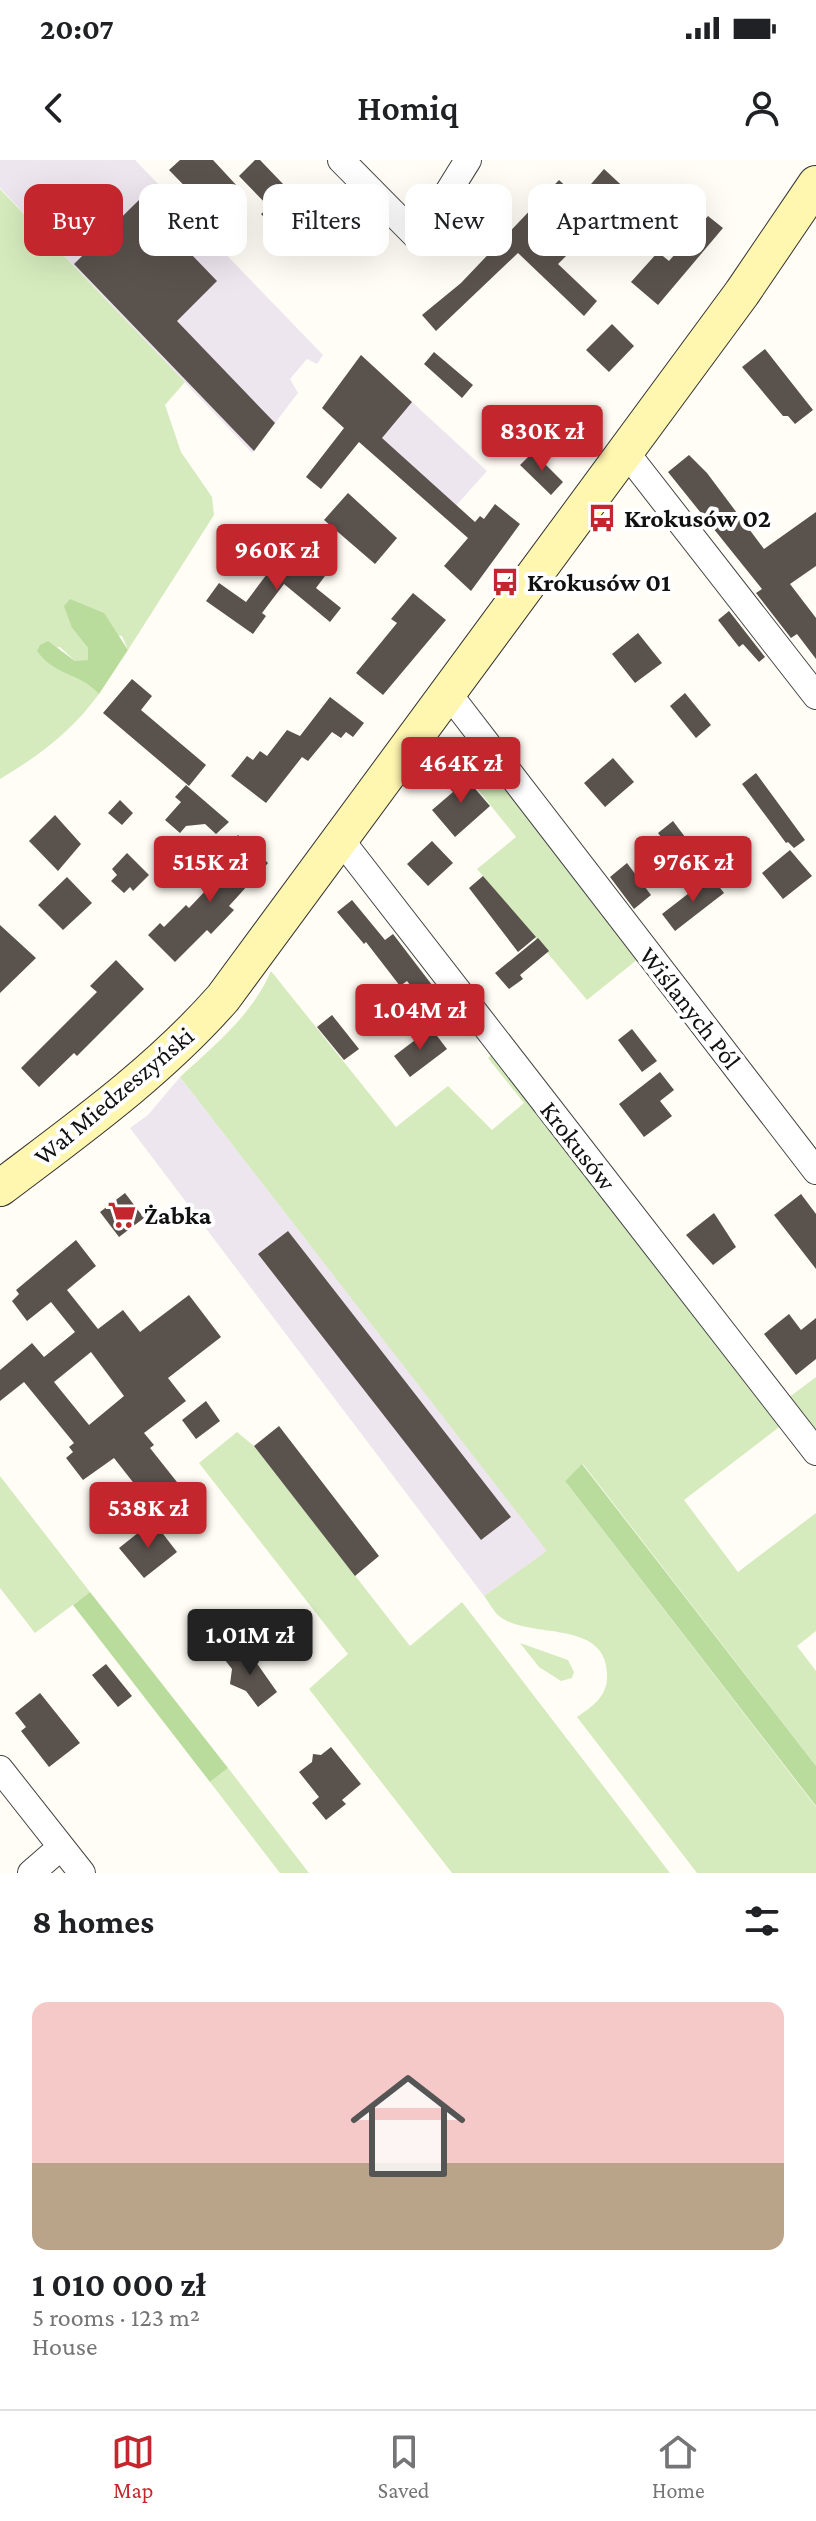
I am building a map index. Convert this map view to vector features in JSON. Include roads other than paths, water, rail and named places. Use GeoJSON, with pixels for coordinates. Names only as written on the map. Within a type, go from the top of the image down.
{"type":"FeatureCollection","features":[{"type":"Feature","properties":{"kind":"main road","name":"Wał Miedzeszyński"},"geometry":{"type":"LineString","coordinates":[[0,1188],[123,1095],[193,1031],[240,975],[742,293],[816,184]]}},
{"type":"Feature","properties":{"kind":"street"},"geometry":{"type":"LineString","coordinates":[[341,160],[419,239],[468,160]]}},
{"type":"Feature","properties":{"kind":"street"},"geometry":{"type":"LineString","coordinates":[[625,451],[816,696]]}},
{"type":"Feature","properties":{"kind":"street","name":"Wiślanych Pól"},"geometry":{"type":"LineString","coordinates":[[448,693],[816,1171]]}},
{"type":"Feature","properties":{"kind":"street","name":"Krokusów"},"geometry":{"type":"LineString","coordinates":[[341,840],[816,1452]]}},
{"type":"Feature","properties":{"kind":"street"},"geometry":{"type":"LineString","coordinates":[[0,1769],[82,1873]]}},
{"type":"Feature","properties":{"kind":"street"},"geometry":{"type":"LineString","coordinates":[[31,1873],[61,1847]]}},
{"type":"Feature","properties":{"kind":"place","name":"Krokusów 02"},"geometry":{"type":"Point","coordinates":[602,518]}},
{"type":"Feature","properties":{"kind":"place","name":"Krokusów 01"},"geometry":{"type":"Point","coordinates":[505,582]}},
{"type":"Feature","properties":{"kind":"place","name":"Żabka"},"geometry":{"type":"Point","coordinates":[122,1215]}}]}
